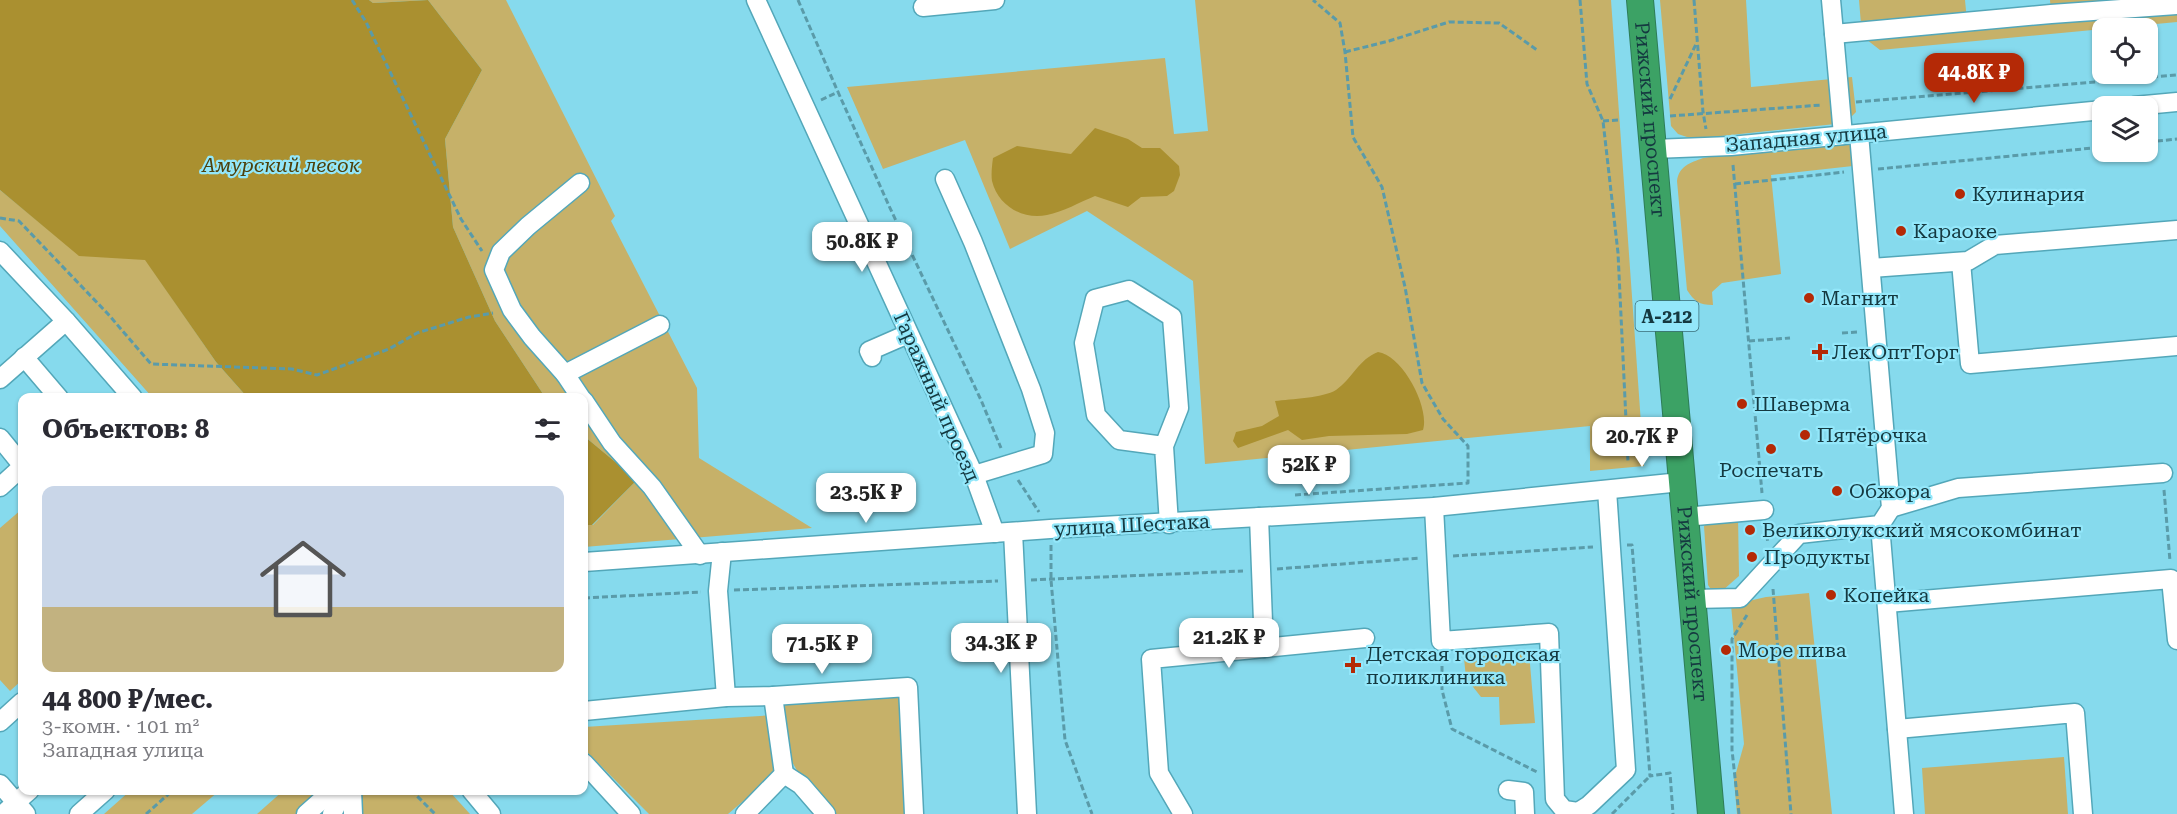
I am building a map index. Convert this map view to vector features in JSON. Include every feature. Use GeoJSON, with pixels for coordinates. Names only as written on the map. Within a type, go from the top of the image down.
{"type":"FeatureCollection","features":[{"type":"Feature","properties":{"kind":"highway","name":"Рижский проспект"},"geometry":{"type":"LineString","coordinates":[[1640,0],[1711,814]]}},
{"type":"Feature","properties":{"kind":"street","name":"Гаражный проезд"},"geometry":{"type":"LineString","coordinates":[[756,0],[908,334],[974,475],[1004,533],[1014,581],[1027,814]]}},
{"type":"Feature","properties":{"kind":"street"},"geometry":{"type":"LineString","coordinates":[[922,6],[995,0]]}},
{"type":"Feature","properties":{"kind":"street"},"geometry":{"type":"LineString","coordinates":[[1831,0],[1841,103],[1863,170],[1891,508],[1880,525],[1904,814]]}},
{"type":"Feature","properties":{"kind":"street"},"geometry":{"type":"LineString","coordinates":[[1834,34],[2177,5]]}},
{"type":"Feature","properties":{"kind":"street"},"geometry":{"type":"LineString","coordinates":[[2158,104],[2177,102]]}},
{"type":"Feature","properties":{"kind":"street","name":"Западная улица"},"geometry":{"type":"LineString","coordinates":[[1653,149],[1731,146],[2092,111]]}},
{"type":"Feature","properties":{"kind":"street"},"geometry":{"type":"LineString","coordinates":[[945,179],[973,242],[1046,433],[1043,454],[974,475]]}},
{"type":"Feature","properties":{"kind":"street"},"geometry":{"type":"LineString","coordinates":[[578,393],[512,310],[494,270],[501,252],[528,226],[580,183]]}},
{"type":"Feature","properties":{"kind":"street"},"geometry":{"type":"LineString","coordinates":[[1871,268],[1968,261],[1995,245],[2177,230]]}},
{"type":"Feature","properties":{"kind":"street"},"geometry":{"type":"LineString","coordinates":[[0,251],[66,321],[129,393]]}},
{"type":"Feature","properties":{"kind":"street"},"geometry":{"type":"LineString","coordinates":[[1961,262],[1970,364],[2177,346]]}},
{"type":"Feature","properties":{"kind":"street"},"geometry":{"type":"LineString","coordinates":[[1164,446],[1119,440],[1096,415],[1084,343],[1095,299],[1129,290],[1172,317],[1179,408],[1164,446],[1169,524]]}},
{"type":"Feature","properties":{"kind":"street"},"geometry":{"type":"LineString","coordinates":[[0,379],[66,321]]}},
{"type":"Feature","properties":{"kind":"street"},"geometry":{"type":"LineString","coordinates":[[565,374],[660,325]]}},
{"type":"Feature","properties":{"kind":"street"},"geometry":{"type":"LineString","coordinates":[[869,350],[908,334]]}},
{"type":"Feature","properties":{"kind":"street"},"geometry":{"type":"LineString","coordinates":[[24,357],[55,393]]}},
{"type":"Feature","properties":{"kind":"street"},"geometry":{"type":"LineString","coordinates":[[588,408],[612,443],[652,487],[700,555]]}},
{"type":"Feature","properties":{"kind":"street"},"geometry":{"type":"LineString","coordinates":[[0,438],[18,461]]}},
{"type":"Feature","properties":{"kind":"street"},"geometry":{"type":"LineString","coordinates":[[0,487],[18,470]]}},
{"type":"Feature","properties":{"kind":"street"},"geometry":{"type":"LineString","coordinates":[[1891,508],[1958,488],[2163,473]]}},
{"type":"Feature","properties":{"kind":"street","name":"улица Шестака"},"geometry":{"type":"LineString","coordinates":[[588,562],[1050,529],[1169,524],[1434,507],[1681,483]]}},
{"type":"Feature","properties":{"kind":"street"},"geometry":{"type":"LineString","coordinates":[[1434,507],[1441,641],[1548,633],[1556,799],[1564,810],[1578,812],[1589,805],[1626,770],[1608,490]]}},
{"type":"Feature","properties":{"kind":"street"},"geometry":{"type":"LineString","coordinates":[[1259,517],[1264,648]]}},
{"type":"Feature","properties":{"kind":"street"},"geometry":{"type":"LineString","coordinates":[[1684,517],[1765,518]]}},
{"type":"Feature","properties":{"kind":"street"},"geometry":{"type":"LineString","coordinates":[[1693,599],[1740,598],[1798,534],[1880,525]]}},
{"type":"Feature","properties":{"kind":"street"},"geometry":{"type":"LineString","coordinates":[[722,552],[718,591],[726,697]]}},
{"type":"Feature","properties":{"kind":"street"},"geometry":{"type":"LineString","coordinates":[[1887,603],[2171,579],[2177,640]]}},
{"type":"Feature","properties":{"kind":"street"},"geometry":{"type":"LineString","coordinates":[[1183,814],[1159,773],[1151,659],[1365,638]]}},
{"type":"Feature","properties":{"kind":"street"},"geometry":{"type":"LineString","coordinates":[[588,711],[726,697],[908,687],[914,814]]}},
{"type":"Feature","properties":{"kind":"street"},"geometry":{"type":"LineString","coordinates":[[773,696],[784,774],[801,785],[826,814]]}},
{"type":"Feature","properties":{"kind":"street"},"geometry":{"type":"LineString","coordinates":[[1,719],[18,705]]}},
{"type":"Feature","properties":{"kind":"street"},"geometry":{"type":"LineString","coordinates":[[1897,729],[2075,713],[2084,814]]}},
{"type":"Feature","properties":{"kind":"street"},"geometry":{"type":"LineString","coordinates":[[588,767],[631,814]]}},
{"type":"Feature","properties":{"kind":"street"},"geometry":{"type":"LineString","coordinates":[[745,814],[784,774]]}},
{"type":"Feature","properties":{"kind":"street"},"geometry":{"type":"LineString","coordinates":[[0,784],[19,805]]}},
{"type":"Feature","properties":{"kind":"street"},"geometry":{"type":"LineString","coordinates":[[1508,790],[1524,792],[1525,814]]}},
{"type":"Feature","properties":{"kind":"street"},"geometry":{"type":"LineString","coordinates":[[79,814],[100,795]]}},
{"type":"Feature","properties":{"kind":"street"},"geometry":{"type":"LineString","coordinates":[[306,814],[327,795]]}},
{"type":"Feature","properties":{"kind":"street"},"geometry":{"type":"LineString","coordinates":[[332,814],[342,795]]}},
{"type":"Feature","properties":{"kind":"street"},"geometry":{"type":"LineString","coordinates":[[352,795],[353,814]]}},
{"type":"Feature","properties":{"kind":"street"},"geometry":{"type":"LineString","coordinates":[[475,795],[491,814]]}},
{"type":"Feature","properties":{"kind":"path"},"geometry":{"type":"LineString","coordinates":[[352,0],[366,22],[461,219],[494,270]]}},
{"type":"Feature","properties":{"kind":"path"},"geometry":{"type":"LineString","coordinates":[[798,0],[895,218],[981,400],[1008,465],[1050,529],[1051,580],[1065,740],[1092,814]]}},
{"type":"Feature","properties":{"kind":"path"},"geometry":{"type":"LineString","coordinates":[[1295,495],[1468,483],[1468,446],[1443,419],[1422,383],[1405,287],[1382,187],[1353,137],[1340,23],[1313,0]]}},
{"type":"Feature","properties":{"kind":"path"},"geometry":{"type":"LineString","coordinates":[[1580,0],[1587,84],[1603,121],[1618,253],[1628,462]]}},
{"type":"Feature","properties":{"kind":"path"},"geometry":{"type":"LineString","coordinates":[[1694,0],[1703,112],[1707,134]]}},
{"type":"Feature","properties":{"kind":"path"},"geometry":{"type":"LineString","coordinates":[[1345,52],[1449,22],[1499,23],[1537,50]]}},
{"type":"Feature","properties":{"kind":"path"},"geometry":{"type":"LineString","coordinates":[[1666,107],[1697,41]]}},
{"type":"Feature","properties":{"kind":"path"},"geometry":{"type":"LineString","coordinates":[[1662,117],[2177,75]]}},
{"type":"Feature","properties":{"kind":"path"},"geometry":{"type":"LineString","coordinates":[[806,106],[838,92]]}},
{"type":"Feature","properties":{"kind":"path"},"geometry":{"type":"LineString","coordinates":[[1603,121],[1618,120]]}},
{"type":"Feature","properties":{"kind":"path"},"geometry":{"type":"LineString","coordinates":[[2158,141],[2177,139]]}},
{"type":"Feature","properties":{"kind":"path"},"geometry":{"type":"LineString","coordinates":[[1731,146],[1765,518],[1777,619],[1791,814]]}},
{"type":"Feature","properties":{"kind":"path"},"geometry":{"type":"LineString","coordinates":[[1735,184],[2092,148]]}},
{"type":"Feature","properties":{"kind":"path"},"geometry":{"type":"LineString","coordinates":[[0,218],[19,221],[108,314],[151,364],[292,369],[316,375],[389,349],[417,333],[469,317],[512,310]]}},
{"type":"Feature","properties":{"kind":"path"},"geometry":{"type":"LineString","coordinates":[[1749,341],[1790,338]]}},
{"type":"Feature","properties":{"kind":"path"},"geometry":{"type":"LineString","coordinates":[[2163,473],[2171,579]]}},
{"type":"Feature","properties":{"kind":"path"},"geometry":{"type":"LineString","coordinates":[[588,598],[1262,570],[1632,545],[1650,776]]}},
{"type":"Feature","properties":{"kind":"path"},"geometry":{"type":"LineString","coordinates":[[1739,814],[1732,750],[1732,639],[1749,611]]}},
{"type":"Feature","properties":{"kind":"path"},"geometry":{"type":"LineString","coordinates":[[1441,641],[1442,690],[1452,729],[1555,781]]}},
{"type":"Feature","properties":{"kind":"path"},"geometry":{"type":"LineString","coordinates":[[1612,814],[1650,776],[1670,773],[1674,814]]}},
{"type":"Feature","properties":{"kind":"path"},"geometry":{"type":"LineString","coordinates":[[146,814],[167,795]]}},
{"type":"Feature","properties":{"kind":"path"},"geometry":{"type":"LineString","coordinates":[[416,795],[435,814]]}},
{"type":"Feature","properties":{"kind":"shaded area"},"geometry":{"type":"Polygon","coordinates":[[[369,0],[428,0],[373,3],[369,0]]]}},
{"type":"Feature","properties":{"kind":"shaded area"},"geometry":{"type":"Polygon","coordinates":[[[428,0],[506,0],[615,216],[611,221],[697,388],[699,458],[812,528],[588,547],[588,525],[593,525],[637,480],[588,439],[588,393],[542,393],[495,321],[453,227],[445,139],[482,70],[428,0]]]}},
{"type":"Feature","properties":{"kind":"shaded area"},"geometry":{"type":"Polygon","coordinates":[[[1195,0],[1611,0],[1644,466],[1590,471],[1590,426],[1205,464],[1193,281],[1087,211],[1010,249],[965,140],[883,169],[847,87],[1165,58],[1174,134],[1208,131],[1195,0]]]}},
{"type":"Feature","properties":{"kind":"shaded area"},"geometry":{"type":"Polygon","coordinates":[[[1660,0],[1746,0],[1751,87],[1852,77],[1856,112],[1845,123],[1693,139],[1678,134],[1671,126],[1660,0]]]}},
{"type":"Feature","properties":{"kind":"shaded area"},"geometry":{"type":"Polygon","coordinates":[[[1859,0],[1965,0],[1967,21],[2051,13],[2050,0],[2177,0],[2177,22],[2158,24],[2158,18],[2092,18],[2092,30],[1880,50],[1862,36],[1859,0]]]}},
{"type":"Feature","properties":{"kind":"shaded area"},"geometry":{"type":"Polygon","coordinates":[[[1851,134],[1853,166],[1771,175],[1781,274],[1722,283],[1712,292],[1713,305],[1695,300],[1687,290],[1677,181],[1683,168],[1703,158],[1851,134]]]}},
{"type":"Feature","properties":{"kind":"shaded area"},"geometry":{"type":"Polygon","coordinates":[[[0,190],[79,255],[145,259],[216,362],[243,393],[148,393],[0,226],[0,190]]]}},
{"type":"Feature","properties":{"kind":"shaded area"},"geometry":{"type":"Polygon","coordinates":[[[18,512],[18,684],[10,691],[0,680],[0,528],[18,512]]]}},
{"type":"Feature","properties":{"kind":"shaded area"},"geometry":{"type":"Polygon","coordinates":[[[1738,516],[1739,576],[1722,591],[1712,591],[1708,585],[1704,526],[1713,519],[1738,516]]]}},
{"type":"Feature","properties":{"kind":"shaded area"},"geometry":{"type":"Polygon","coordinates":[[[1809,593],[1832,814],[1737,814],[1734,780],[1744,744],[1731,605],[1766,597],[1809,593]]]}},
{"type":"Feature","properties":{"kind":"shaded area"},"geometry":{"type":"Polygon","coordinates":[[[1529,652],[1535,723],[1500,725],[1499,697],[1481,697],[1466,678],[1464,658],[1529,652]]]}},
{"type":"Feature","properties":{"kind":"shaded area"},"geometry":{"type":"Polygon","coordinates":[[[904,692],[909,814],[829,814],[800,776],[790,758],[782,701],[904,692]]]}},
{"type":"Feature","properties":{"kind":"shaded area"},"geometry":{"type":"Polygon","coordinates":[[[774,715],[778,763],[768,780],[728,814],[649,814],[588,753],[588,727],[774,715]]]}},
{"type":"Feature","properties":{"kind":"shaded area"},"geometry":{"type":"Polygon","coordinates":[[[2064,757],[2068,814],[1925,814],[1922,768],[2064,757]]]}},
{"type":"Feature","properties":{"kind":"shaded area"},"geometry":{"type":"Polygon","coordinates":[[[125,795],[214,795],[192,814],[104,814],[125,795]]]}},
{"type":"Feature","properties":{"kind":"shaded area"},"geometry":{"type":"Polygon","coordinates":[[[278,795],[453,795],[470,814],[257,814],[278,795]]]}},
{"type":"Feature","properties":{"kind":"green space","name":"Амурский лесок"},"geometry":{"type":"Polygon","coordinates":[[[0,0],[369,0],[373,3],[428,0],[482,70],[445,139],[453,227],[495,321],[542,393],[243,393],[216,362],[145,260],[79,256],[0,190],[0,0]]]}},
{"type":"Feature","properties":{"kind":"green space"},"geometry":{"type":"Polygon","coordinates":[[[1095,128],[1128,139],[1142,148],[1160,148],[1179,166],[1180,175],[1174,191],[1167,196],[1141,197],[1128,207],[1095,196],[1059,212],[1038,216],[1021,213],[1000,198],[992,181],[993,158],[1017,146],[1071,154],[1095,128]]]}},
{"type":"Feature","properties":{"kind":"green space"},"geometry":{"type":"Polygon","coordinates":[[[1378,352],[1396,362],[1412,384],[1422,409],[1423,430],[1407,434],[1329,436],[1302,440],[1288,430],[1238,448],[1233,441],[1236,432],[1262,426],[1279,416],[1275,401],[1330,393],[1347,380],[1366,359],[1378,352]]]}},
{"type":"Feature","properties":{"kind":"green space"},"geometry":{"type":"Polygon","coordinates":[[[588,439],[637,480],[592,525],[588,525],[588,439]]]}},
{"type":"Feature","properties":{"kind":"place","name":"Кулинария"},"geometry":{"type":"Point","coordinates":[1960,194]}},
{"type":"Feature","properties":{"kind":"place","name":"Караоке"},"geometry":{"type":"Point","coordinates":[1901,231]}},
{"type":"Feature","properties":{"kind":"place","name":"Магнит"},"geometry":{"type":"Point","coordinates":[1809,298]}},
{"type":"Feature","properties":{"kind":"place","name":"ЛекОптТорг"},"geometry":{"type":"Point","coordinates":[1820,352]}},
{"type":"Feature","properties":{"kind":"place","name":"Шаверма"},"geometry":{"type":"Point","coordinates":[1742,404]}},
{"type":"Feature","properties":{"kind":"place","name":"Пятёрочка"},"geometry":{"type":"Point","coordinates":[1805,435]}},
{"type":"Feature","properties":{"kind":"place","name":"Роспечать"},"geometry":{"type":"Point","coordinates":[1771,449]}},
{"type":"Feature","properties":{"kind":"place","name":"Обжора"},"geometry":{"type":"Point","coordinates":[1837,491]}},
{"type":"Feature","properties":{"kind":"place","name":"Великолукский мясокомбинат"},"geometry":{"type":"Point","coordinates":[1750,530]}},
{"type":"Feature","properties":{"kind":"place","name":"Продукты"},"geometry":{"type":"Point","coordinates":[1752,557]}},
{"type":"Feature","properties":{"kind":"place","name":"Копейка"},"geometry":{"type":"Point","coordinates":[1831,595]}},
{"type":"Feature","properties":{"kind":"place","name":"Море пива"},"geometry":{"type":"Point","coordinates":[1726,650]}},
{"type":"Feature","properties":{"kind":"place","name":"Детская городская поликлиника"},"geometry":{"type":"Point","coordinates":[1353,665]}}]}
